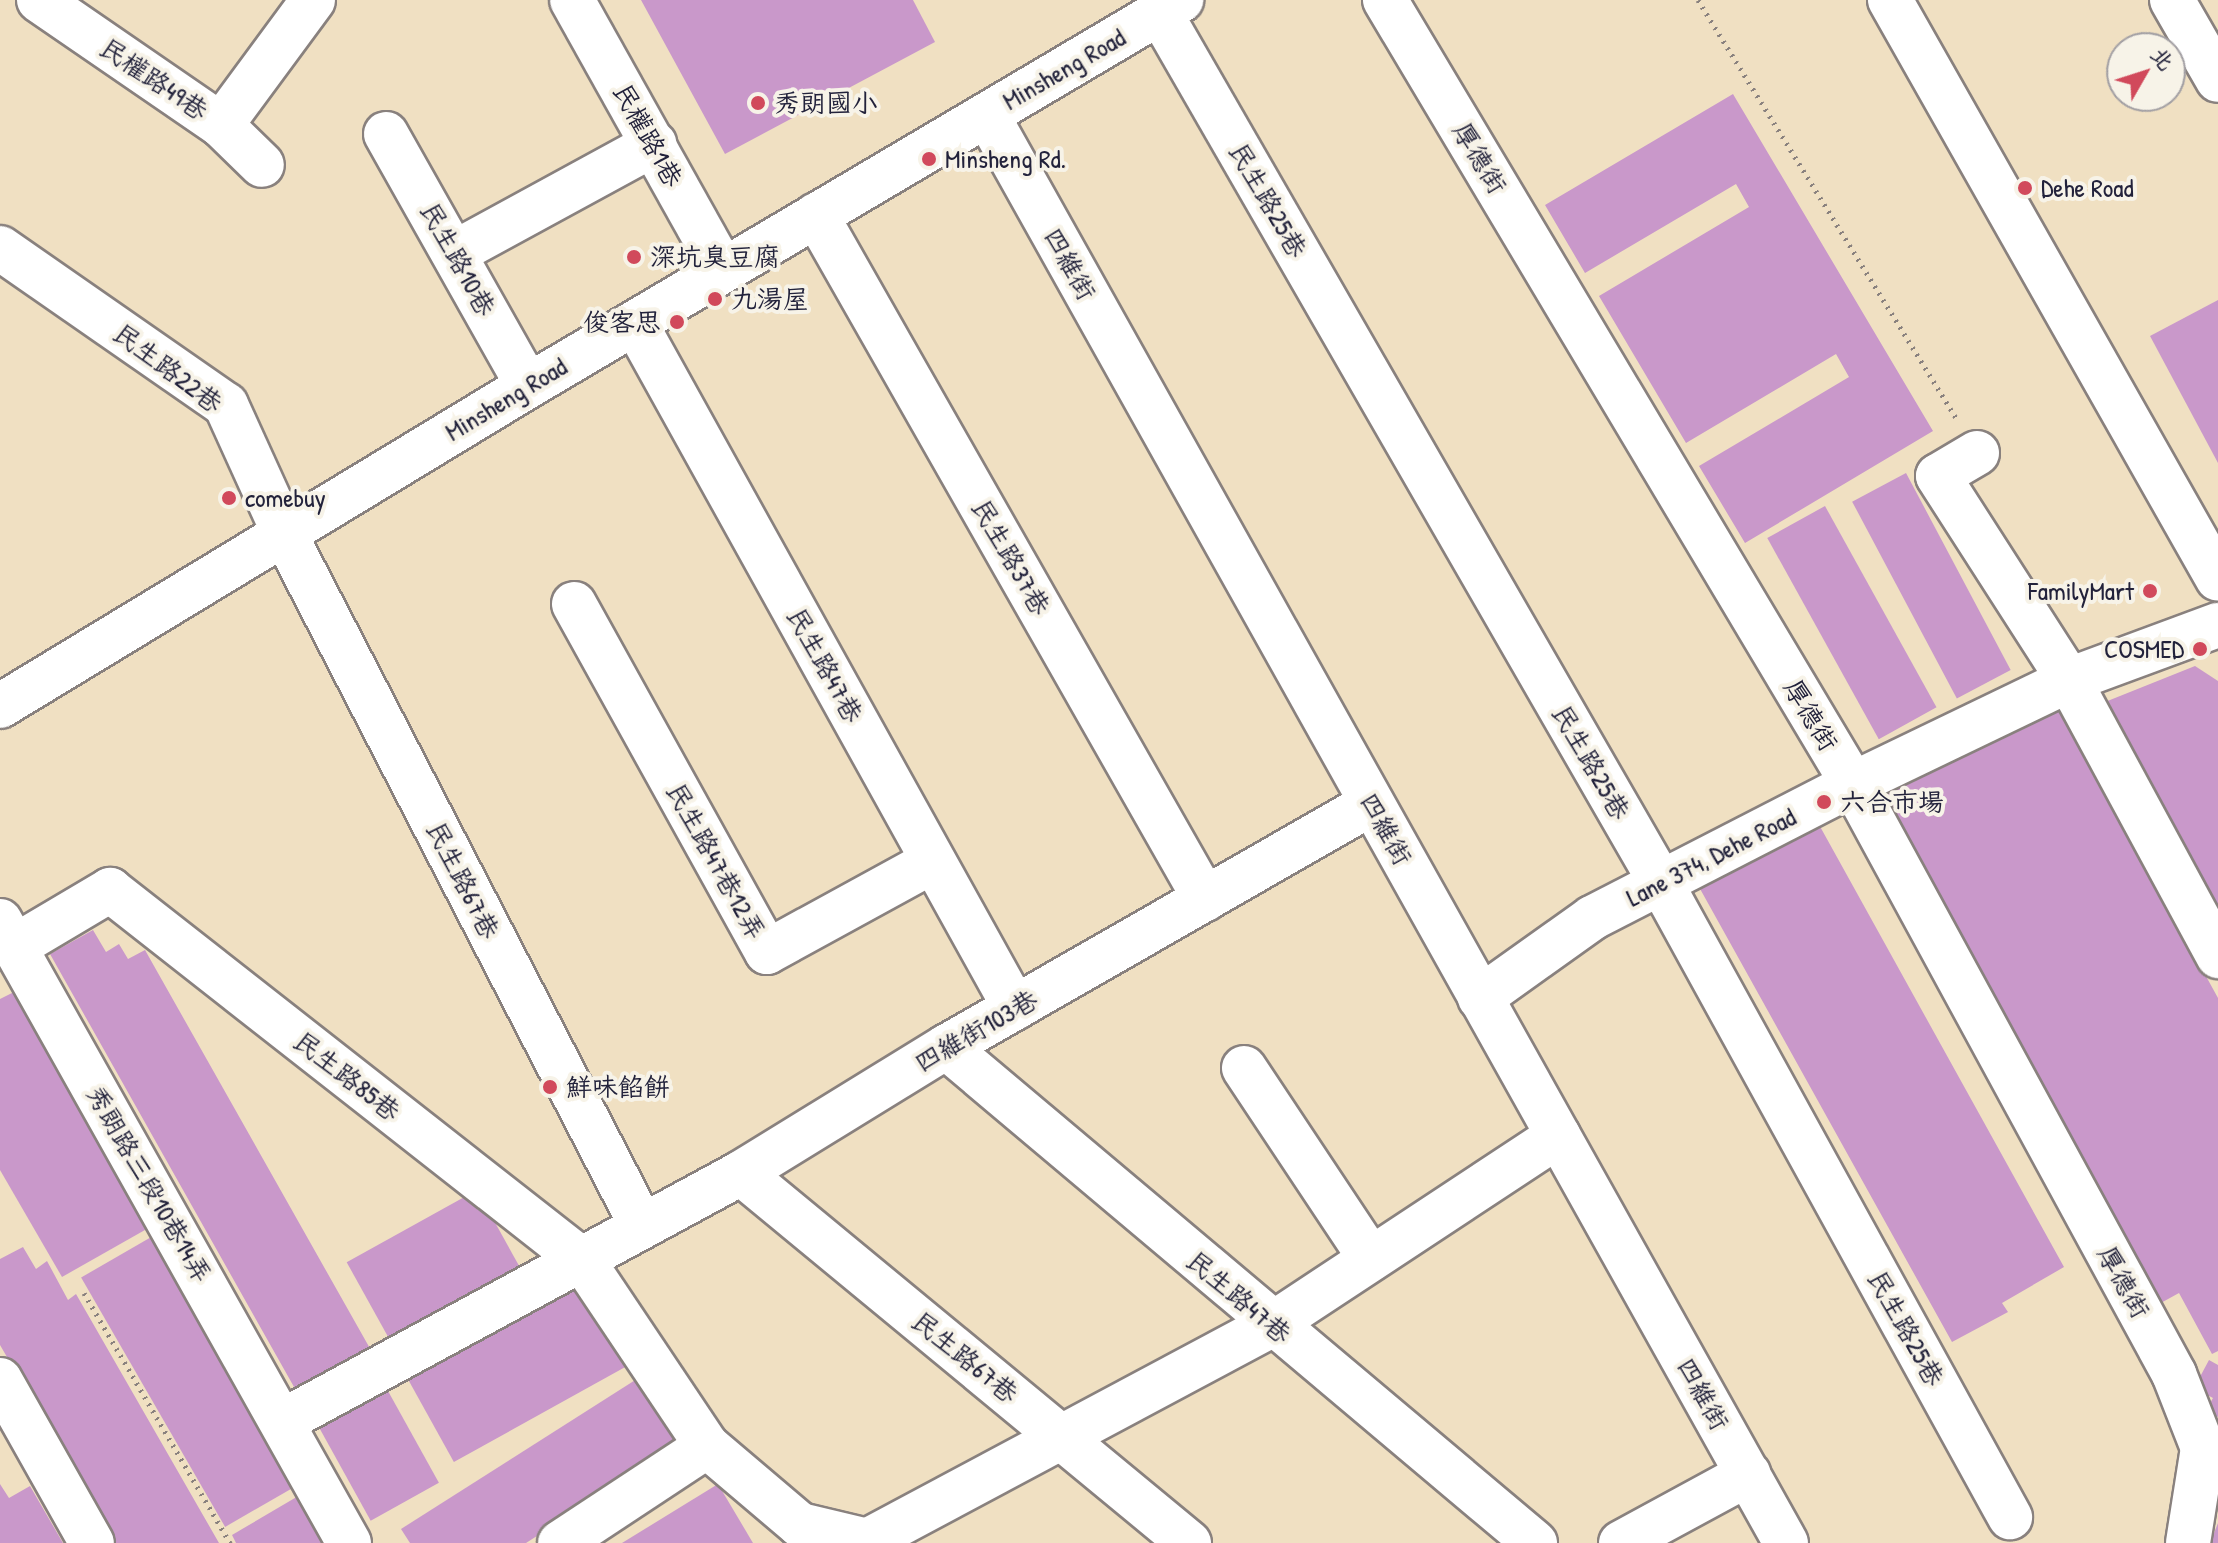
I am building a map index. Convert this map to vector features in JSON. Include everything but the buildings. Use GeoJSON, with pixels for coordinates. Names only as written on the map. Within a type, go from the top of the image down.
{"type":"FeatureCollection","features":[{"type":"Feature","properties":{"kind":"street","name":"民權路49巷"},"geometry":{"type":"LineString","coordinates":[[39,0],[221,125],[262,165]]}},
{"type":"Feature","properties":{"kind":"street"},"geometry":{"type":"LineString","coordinates":[[221,125],[313,0]]}},
{"type":"Feature","properties":{"kind":"street","name":"民權路1巷"},"geometry":{"type":"LineString","coordinates":[[572,0],[723,270]]}},
{"type":"Feature","properties":{"kind":"street","name":"厚德街"},"geometry":{"type":"LineString","coordinates":[[1385,0],[1853,784],[2174,1374],[2203,1448],[2188,1543]]}},
{"type":"Feature","properties":{"kind":"street"},"geometry":{"type":"LineString","coordinates":[[1890,0],[2218,579]]}},
{"type":"Feature","properties":{"kind":"street"},"geometry":{"type":"LineString","coordinates":[[2172,0],[2218,80]]}},
{"type":"Feature","properties":{"kind":"street","name":"Minsheng Road"},"geometry":{"type":"LineString","coordinates":[[0,706],[528,386],[1171,6]]}},
{"type":"Feature","properties":{"kind":"street","name":"民生路25巷"},"geometry":{"type":"LineString","coordinates":[[1171,6],[1661,883],[2010,1517]]}},
{"type":"Feature","properties":{"kind":"street","name":"四維街"},"geometry":{"type":"LineString","coordinates":[[987,115],[1786,1543]]}},
{"type":"Feature","properties":{"kind":"street","name":"民生路10巷"},"geometry":{"type":"LineString","coordinates":[[386,134],[456,252],[528,386]]}},
{"type":"Feature","properties":{"kind":"street"},"geometry":{"type":"LineString","coordinates":[[456,252],[654,144]]}},
{"type":"Feature","properties":{"kind":"street","name":"民生路37巷"},"geometry":{"type":"LineString","coordinates":[[816,215],[1205,899]]}},
{"type":"Feature","properties":{"kind":"street","name":"民生路22巷"},"geometry":{"type":"LineString","coordinates":[[0,248],[226,405],[284,533]]}},
{"type":"Feature","properties":{"kind":"street","name":"民生路47巷"},"geometry":{"type":"LineString","coordinates":[[635,323],[1015,1008]]}},
{"type":"Feature","properties":{"kind":"street"},"geometry":{"type":"LineString","coordinates":[[1977,453],[1938,476],[2069,680],[2218,956]]}},
{"type":"Feature","properties":{"kind":"street","name":"民生路67巷"},"geometry":{"type":"LineString","coordinates":[[284,533],[642,1226]]}},
{"type":"Feature","properties":{"kind":"street","name":"民生路47巷12弄"},"geometry":{"type":"LineString","coordinates":[[574,604],[767,952],[933,861]]}},
{"type":"Feature","properties":{"kind":"street","name":"Lane 374, Dehe Road"},"geometry":{"type":"LineString","coordinates":[[1480,998],[1592,918],[1853,784],[2069,680],[2218,625]]}},
{"type":"Feature","properties":{"kind":"street","name":"四維街103巷"},"geometry":{"type":"LineString","coordinates":[[583,1261],[741,1173],[946,1047],[1371,804]]}},
{"type":"Feature","properties":{"kind":"street","name":"民生路85巷"},"geometry":{"type":"LineString","coordinates":[[7,934],[110,890],[583,1261],[707,1446],[800,1525],[867,1541],[1059,1435],[1271,1325],[1558,1136]]}},
{"type":"Feature","properties":{"kind":"street","name":"秀朗路三段10巷14弄"},"geometry":{"type":"LineString","coordinates":[[7,934],[349,1543]]}},
{"type":"Feature","properties":{"kind":"street","name":"民生路47巷"},"geometry":{"type":"LineString","coordinates":[[946,1047],[1271,1325],[1535,1543]]}},
{"type":"Feature","properties":{"kind":"street"},"geometry":{"type":"LineString","coordinates":[[1244,1068],[1371,1259]]}},
{"type":"Feature","properties":{"kind":"street","name":"民生路67巷"},"geometry":{"type":"LineString","coordinates":[[741,1173],[1189,1543]]}},
{"type":"Feature","properties":{"kind":"street"},"geometry":{"type":"LineString","coordinates":[[283,1421],[583,1261]]}},
{"type":"Feature","properties":{"kind":"street"},"geometry":{"type":"LineString","coordinates":[[0,1380],[92,1543]]}},
{"type":"Feature","properties":{"kind":"street"},"geometry":{"type":"LineString","coordinates":[[560,1543],[707,1446]]}},
{"type":"Feature","properties":{"kind":"street"},"geometry":{"type":"LineString","coordinates":[[1621,1543],[1748,1474]]}},
{"type":"Feature","properties":{"kind":"path"},"geometry":{"type":"LineString","coordinates":[[1698,0],[1977,453]]}},
{"type":"Feature","properties":{"kind":"path"},"geometry":{"type":"LineString","coordinates":[[84,1293],[230,1543]]}},
{"type":"Feature","properties":{"kind":"place","name":"秀朗國小"},"geometry":{"type":"Point","coordinates":[758,103]}},
{"type":"Feature","properties":{"kind":"place","name":"Minsheng Rd."},"geometry":{"type":"Point","coordinates":[929,159]}},
{"type":"Feature","properties":{"kind":"place","name":"Dehe Road"},"geometry":{"type":"Point","coordinates":[2025,188]}},
{"type":"Feature","properties":{"kind":"place","name":"深坑臭豆腐"},"geometry":{"type":"Point","coordinates":[634,257]}},
{"type":"Feature","properties":{"kind":"place","name":"九湯屋"},"geometry":{"type":"Point","coordinates":[715,299]}},
{"type":"Feature","properties":{"kind":"place","name":"俊客思"},"geometry":{"type":"Point","coordinates":[677,322]}},
{"type":"Feature","properties":{"kind":"place","name":"comebuy"},"geometry":{"type":"Point","coordinates":[229,498]}},
{"type":"Feature","properties":{"kind":"place","name":"FamilyMart"},"geometry":{"type":"Point","coordinates":[2150,591]}},
{"type":"Feature","properties":{"kind":"place","name":"COSMED"},"geometry":{"type":"Point","coordinates":[2200,649]}},
{"type":"Feature","properties":{"kind":"place","name":"六合市場"},"geometry":{"type":"Point","coordinates":[1824,802]}},
{"type":"Feature","properties":{"kind":"place","name":"鮮味餡餅"},"geometry":{"type":"Point","coordinates":[550,1087]}}]}
